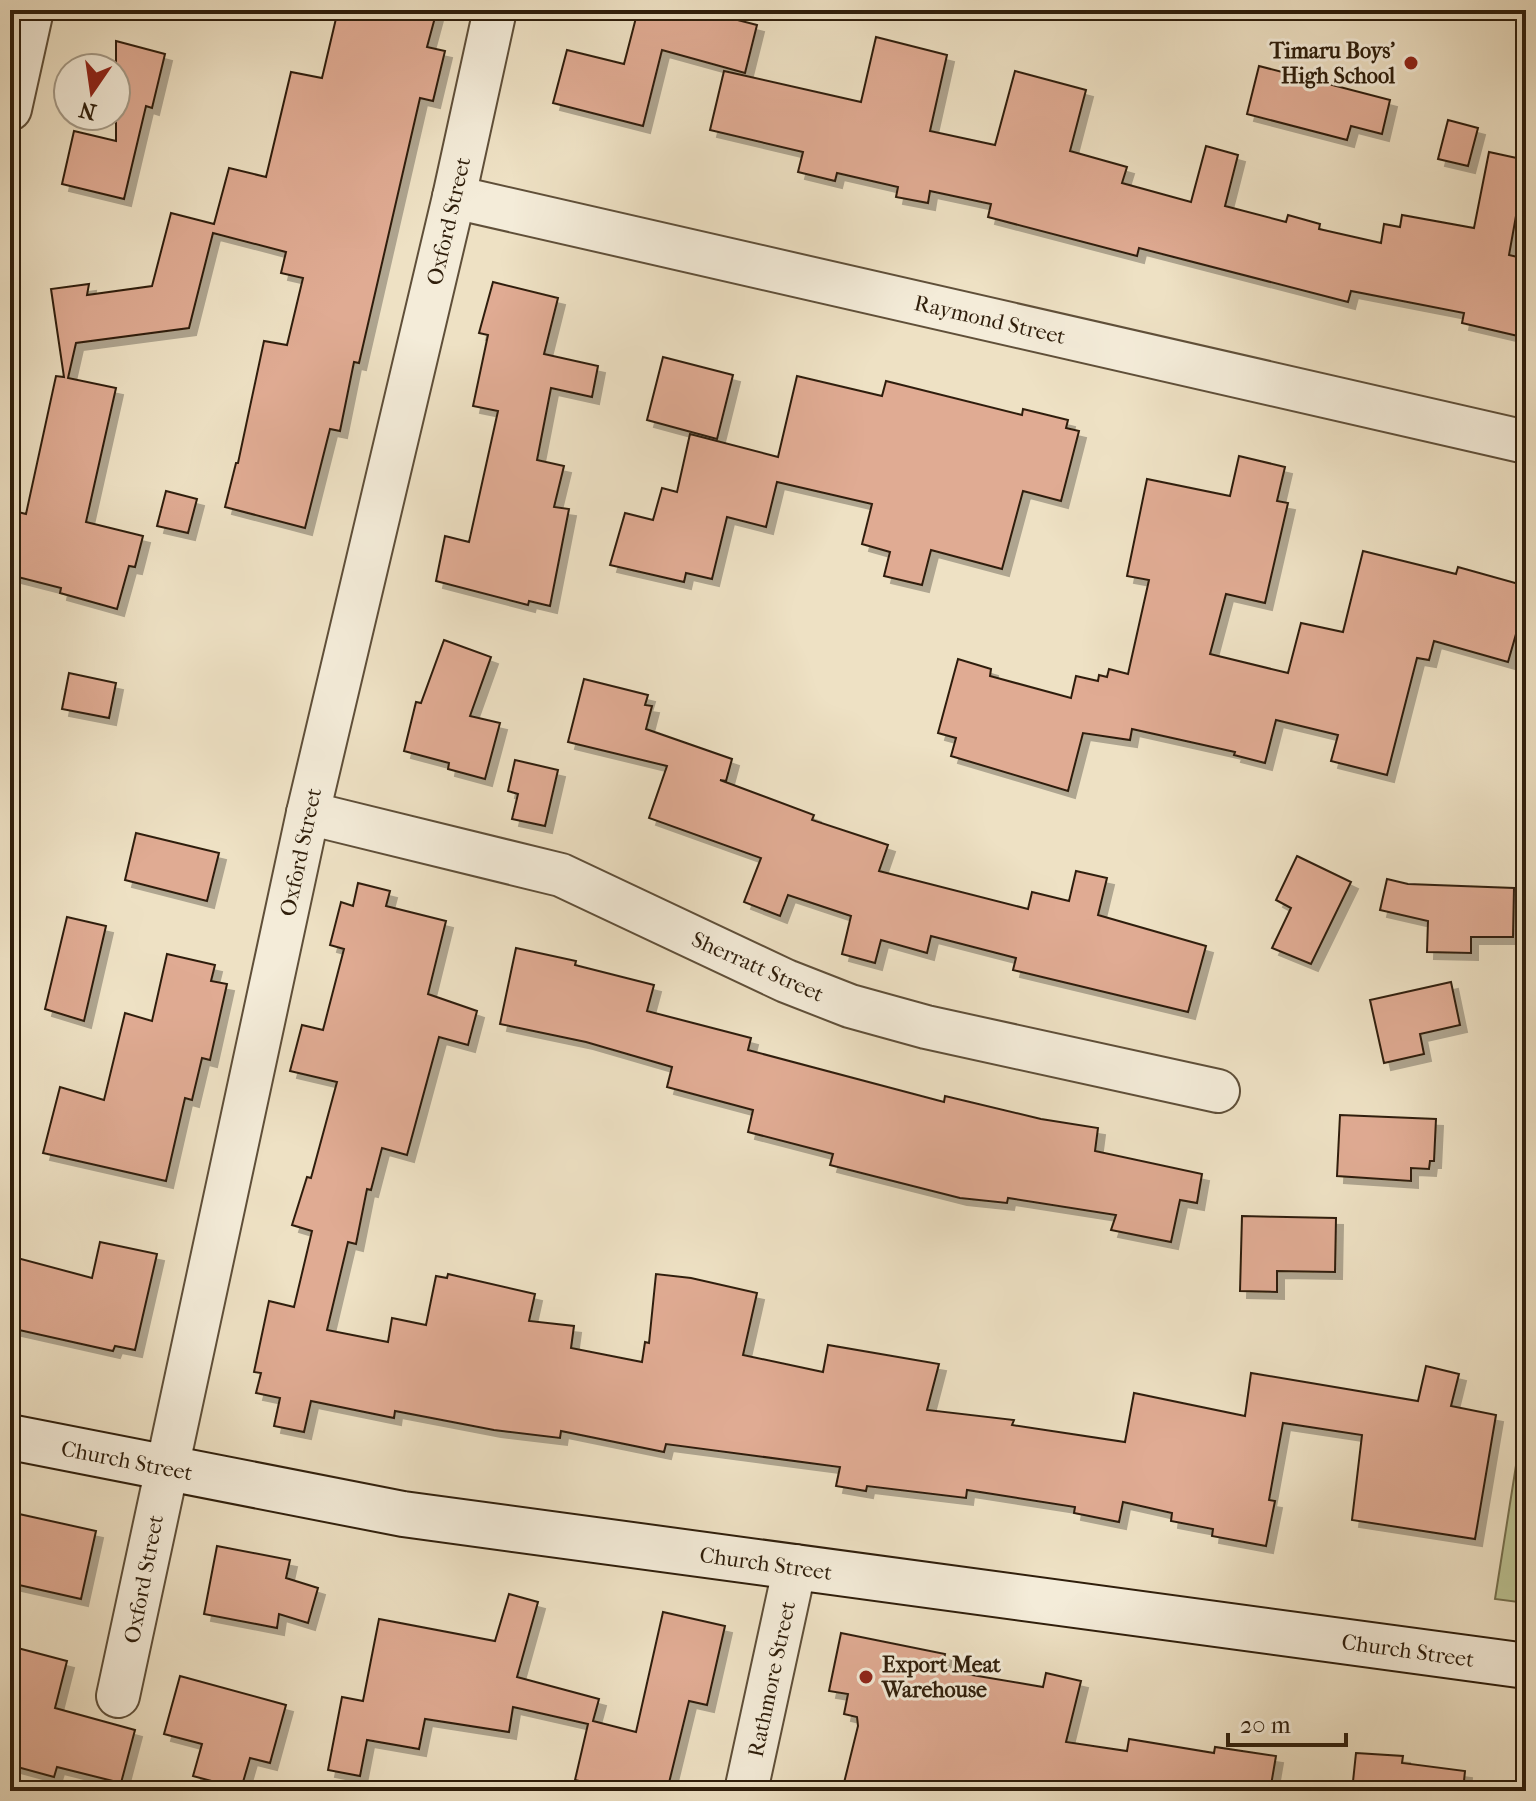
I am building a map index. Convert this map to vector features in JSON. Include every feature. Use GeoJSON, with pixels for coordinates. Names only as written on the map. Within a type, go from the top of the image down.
{"type":"FeatureCollection","features":[{"type":"Feature","properties":{"kind":"street"},"geometry":{"type":"LineString","coordinates":[[10,109],[32,10]]}},
{"type":"Feature","properties":{"kind":"street","name":"Oxford Street"},"geometry":{"type":"LineString","coordinates":[[118,1696],[308,813],[454,197],[495,10]]}},
{"type":"Feature","properties":{"kind":"street","name":"Raymond Street"},"geometry":{"type":"LineString","coordinates":[[454,197],[1526,442]]}},
{"type":"Feature","properties":{"kind":"street","name":"Sherratt Street"},"geometry":{"type":"LineString","coordinates":[[308,813],[561,875],[786,981],[850,1006],[926,1027],[1218,1091]]}},
{"type":"Feature","properties":{"kind":"street","name":"Church Street"},"geometry":{"type":"LineString","coordinates":[[10,1437],[403,1514],[1526,1666]]}},
{"type":"Feature","properties":{"kind":"street","name":"Rathmore Street"},"geometry":{"type":"LineString","coordinates":[[746,1791],[795,1566]]}},
{"type":"Feature","properties":{"kind":"green space"},"geometry":{"type":"Polygon","coordinates":[[[1526,1402],[1526,1603],[1495,1599],[1526,1402]]]}},
{"type":"Feature","properties":{"kind":"building"},"geometry":{"type":"Polygon","coordinates":[[[338,10],[437,10],[427,47],[445,51],[433,101],[420,98],[359,363],[354,362],[340,431],[330,429],[305,528],[225,507],[238,463],[264,341],[287,345],[303,278],[281,273],[286,252],[213,233],[189,328],[76,343],[68,378],[116,388],[86,522],[143,536],[135,567],[129,566],[117,609],[60,593],[61,588],[10,575],[10,510],[26,514],[56,376],[64,377],[51,289],[89,284],[87,295],[152,286],[171,213],[214,224],[229,168],[266,177],[291,72],[322,78],[338,10]]]}},
{"type":"Feature","properties":{"kind":"building"},"geometry":{"type":"Polygon","coordinates":[[[638,10],[699,10],[757,25],[745,73],[662,50],[643,126],[553,103],[567,50],[624,64],[638,10]]]}},
{"type":"Feature","properties":{"kind":"building"},"geometry":{"type":"Polygon","coordinates":[[[876,37],[947,55],[930,131],[995,145],[1015,71],[1086,90],[1070,151],[1127,167],[1122,183],[1191,202],[1206,146],[1238,155],[1225,206],[1286,222],[1288,215],[1320,224],[1319,229],[1381,243],[1384,224],[1400,227],[1402,215],[1474,228],[1489,152],[1526,160],[1509,255],[1526,259],[1526,298],[1518,336],[1462,323],[1464,313],[1351,291],[1348,302],[1139,248],[1137,256],[988,217],[991,204],[930,191],[928,203],[896,197],[898,187],[837,173],[835,181],[798,172],[803,152],[710,130],[724,71],[861,102],[876,37]]]}},
{"type":"Feature","properties":{"kind":"building"},"geometry":{"type":"Polygon","coordinates":[[[116,41],[165,54],[152,108],[146,106],[124,199],[62,184],[74,132],[116,141],[116,132],[132,132],[132,52],[116,52],[116,41]]]}},
{"type":"Feature","properties":{"kind":"building"},"geometry":{"type":"Polygon","coordinates":[[[1259,66],[1390,100],[1382,134],[1351,126],[1347,140],[1247,114],[1259,66]]]}},
{"type":"Feature","properties":{"kind":"building"},"geometry":{"type":"Polygon","coordinates":[[[1448,120],[1478,128],[1468,166],[1438,159],[1448,120]]]}},
{"type":"Feature","properties":{"kind":"building"},"geometry":{"type":"Polygon","coordinates":[[[493,282],[558,298],[544,354],[598,366],[592,397],[551,388],[537,460],[564,466],[554,507],[569,509],[550,606],[529,601],[528,605],[436,581],[445,536],[469,542],[498,411],[473,406],[488,335],[479,333],[493,282]]]}},
{"type":"Feature","properties":{"kind":"building"},"geometry":{"type":"Polygon","coordinates":[[[663,357],[733,375],[717,439],[647,420],[663,357]]]}},
{"type":"Feature","properties":{"kind":"building"},"geometry":{"type":"Polygon","coordinates":[[[797,376],[882,396],[886,381],[1022,415],[1023,409],[1068,420],[1066,428],[1079,431],[1061,501],[1023,491],[1002,569],[931,550],[922,585],[884,576],[890,552],[862,544],[872,504],[777,482],[766,527],[727,517],[712,579],[686,573],[684,582],[610,565],[625,513],[653,520],[662,488],[677,492],[690,434],[778,457],[797,376]]]}},
{"type":"Feature","properties":{"kind":"building"},"geometry":{"type":"Polygon","coordinates":[[[1239,456],[1285,467],[1277,501],[1288,503],[1265,603],[1226,594],[1210,654],[1288,673],[1301,623],[1343,632],[1363,551],[1456,574],[1458,567],[1526,586],[1526,599],[1508,662],[1434,641],[1429,660],[1417,658],[1387,775],[1331,761],[1338,735],[1276,720],[1265,763],[1234,755],[1235,752],[1132,729],[1130,740],[1083,733],[1068,791],[951,756],[956,738],[938,733],[958,659],[991,669],[990,676],[1071,698],[1076,676],[1098,681],[1099,675],[1107,677],[1109,669],[1128,674],[1149,580],[1127,576],[1147,479],[1230,496],[1239,456]]]}},
{"type":"Feature","properties":{"kind":"building"},"geometry":{"type":"Polygon","coordinates":[[[166,491],[197,499],[188,533],[157,526],[166,491]]]}},
{"type":"Feature","properties":{"kind":"building"},"geometry":{"type":"Polygon","coordinates":[[[444,640],[491,657],[470,716],[500,723],[485,779],[448,769],[449,763],[404,751],[416,702],[421,703],[444,640]]]}},
{"type":"Feature","properties":{"kind":"building"},"geometry":{"type":"Polygon","coordinates":[[[69,673],[116,683],[109,718],[62,709],[69,673]]]}},
{"type":"Feature","properties":{"kind":"building"},"geometry":{"type":"Polygon","coordinates":[[[584,679],[648,695],[645,705],[652,706],[646,729],[732,759],[726,781],[720,780],[814,815],[812,820],[888,845],[879,871],[1028,909],[1032,892],[1069,901],[1076,871],[1107,878],[1098,915],[1206,946],[1188,1012],[1013,970],[1016,958],[931,936],[927,953],[881,940],[875,963],[842,954],[851,916],[788,895],[780,916],[744,902],[761,858],[649,818],[667,766],[568,742],[584,679]]]}},
{"type":"Feature","properties":{"kind":"building"},"geometry":{"type":"Polygon","coordinates":[[[515,760],[558,770],[545,826],[512,819],[518,794],[508,791],[515,760]]]}},
{"type":"Feature","properties":{"kind":"building"},"geometry":{"type":"Polygon","coordinates":[[[136,833],[219,853],[207,901],[125,880],[136,833]]]}},
{"type":"Feature","properties":{"kind":"building"},"geometry":{"type":"Polygon","coordinates":[[[1297,856],[1351,882],[1311,964],[1272,948],[1291,908],[1276,900],[1297,856]]]}},
{"type":"Feature","properties":{"kind":"building"},"geometry":{"type":"Polygon","coordinates":[[[1387,879],[1408,884],[1514,888],[1513,937],[1471,937],[1471,953],[1427,952],[1428,921],[1380,910],[1387,879]]]}},
{"type":"Feature","properties":{"kind":"building"},"geometry":{"type":"Polygon","coordinates":[[[358,883],[390,891],[386,906],[446,921],[428,994],[477,1011],[468,1045],[439,1037],[407,1155],[382,1148],[371,1190],[367,1189],[356,1244],[348,1242],[327,1330],[388,1342],[392,1318],[426,1325],[436,1276],[447,1278],[448,1274],[535,1294],[529,1321],[574,1326],[571,1348],[642,1362],[645,1342],[649,1343],[656,1274],[691,1278],[757,1293],[743,1355],[823,1372],[828,1345],[939,1364],[927,1410],[1014,1420],[1012,1425],[1125,1442],[1134,1393],[1245,1416],[1251,1373],[1418,1401],[1426,1366],[1459,1374],[1451,1406],[1496,1415],[1475,1539],[1352,1520],[1362,1435],[1283,1423],[1269,1500],[1275,1501],[1266,1546],[1212,1536],[1213,1529],[1171,1521],[1172,1513],[1123,1502],[1119,1522],[1074,1513],[1075,1507],[967,1490],[966,1498],[867,1486],[866,1491],[836,1486],[840,1467],[666,1444],[664,1452],[561,1431],[560,1438],[494,1430],[395,1411],[394,1418],[311,1401],[304,1432],[274,1426],[280,1398],[256,1393],[261,1373],[254,1372],[269,1301],[294,1307],[312,1231],[292,1225],[307,1177],[311,1178],[337,1082],[290,1071],[302,1025],[323,1030],[344,949],[330,945],[341,902],[353,906],[358,883]]]}},
{"type":"Feature","properties":{"kind":"building"},"geometry":{"type":"Polygon","coordinates":[[[67,917],[106,926],[84,1021],[45,1009],[67,917]]]}},
{"type":"Feature","properties":{"kind":"building"},"geometry":{"type":"Polygon","coordinates":[[[516,948],[576,961],[575,965],[654,985],[647,1011],[751,1038],[748,1050],[944,1102],[945,1096],[1041,1119],[1098,1128],[1095,1151],[1202,1174],[1197,1203],[1180,1200],[1171,1242],[1111,1230],[1116,1215],[1008,1198],[1007,1203],[960,1198],[830,1165],[833,1154],[748,1132],[753,1110],[667,1087],[672,1067],[586,1042],[500,1024],[516,948]]]}},
{"type":"Feature","properties":{"kind":"building"},"geometry":{"type":"Polygon","coordinates":[[[167,954],[215,965],[211,981],[227,984],[210,1060],[202,1058],[192,1100],[185,1098],[166,1181],[43,1153],[60,1087],[104,1100],[125,1013],[152,1021],[167,954]]]}},
{"type":"Feature","properties":{"kind":"building"},"geometry":{"type":"Polygon","coordinates":[[[1451,982],[1460,1025],[1420,1034],[1424,1054],[1384,1063],[1370,1000],[1451,982]]]}},
{"type":"Feature","properties":{"kind":"building"},"geometry":{"type":"Polygon","coordinates":[[[1340,1115],[1436,1119],[1434,1161],[1430,1161],[1429,1169],[1411,1168],[1411,1181],[1337,1176],[1340,1115]]]}},
{"type":"Feature","properties":{"kind":"building"},"geometry":{"type":"Polygon","coordinates":[[[1242,1216],[1336,1218],[1335,1272],[1277,1271],[1277,1292],[1240,1291],[1242,1216]]]}},
{"type":"Feature","properties":{"kind":"building"},"geometry":{"type":"Polygon","coordinates":[[[100,1242],[157,1254],[135,1350],[115,1346],[113,1351],[10,1328],[10,1256],[92,1278],[100,1242]]]}},
{"type":"Feature","properties":{"kind":"building"},"geometry":{"type":"Polygon","coordinates":[[[10,1512],[96,1531],[81,1599],[10,1583],[10,1512]]]}},
{"type":"Feature","properties":{"kind":"building"},"geometry":{"type":"Polygon","coordinates":[[[217,1546],[290,1560],[286,1578],[318,1588],[308,1623],[279,1614],[277,1628],[204,1614],[217,1546]]]}},
{"type":"Feature","properties":{"kind":"building"},"geometry":{"type":"Polygon","coordinates":[[[509,1594],[538,1602],[517,1677],[599,1699],[593,1721],[636,1732],[663,1612],[725,1626],[707,1705],[689,1701],[667,1791],[621,1791],[575,1780],[588,1724],[513,1707],[509,1732],[425,1719],[419,1749],[367,1740],[360,1776],[328,1770],[342,1697],[363,1701],[379,1619],[495,1641],[509,1594]]]}},
{"type":"Feature","properties":{"kind":"building"},"geometry":{"type":"Polygon","coordinates":[[[841,1633],[945,1654],[942,1670],[1043,1687],[1046,1673],[1081,1681],[1066,1742],[1127,1751],[1129,1739],[1214,1753],[1215,1747],[1276,1756],[1270,1791],[842,1791],[858,1726],[857,1717],[844,1714],[848,1694],[829,1691],[841,1633]]]}},
{"type":"Feature","properties":{"kind":"building"},"geometry":{"type":"Polygon","coordinates":[[[10,1646],[67,1661],[55,1708],[135,1730],[121,1783],[57,1767],[54,1777],[10,1765],[10,1646]]]}},
{"type":"Feature","properties":{"kind":"building"},"geometry":{"type":"Polygon","coordinates":[[[180,1676],[286,1705],[270,1763],[250,1758],[241,1789],[193,1776],[202,1744],[164,1734],[180,1676]]]}},
{"type":"Feature","properties":{"kind":"building"},"geometry":{"type":"Polygon","coordinates":[[[1356,1753],[1403,1756],[1402,1763],[1465,1771],[1463,1791],[1352,1791],[1356,1753]]]}},
{"type":"Feature","properties":{"kind":"place","name":"Timaru Boys' High School"},"geometry":{"type":"Point","coordinates":[1411,63]}},
{"type":"Feature","properties":{"kind":"place","name":"Export Meat Warehouse"},"geometry":{"type":"Point","coordinates":[866,1677]}}]}
